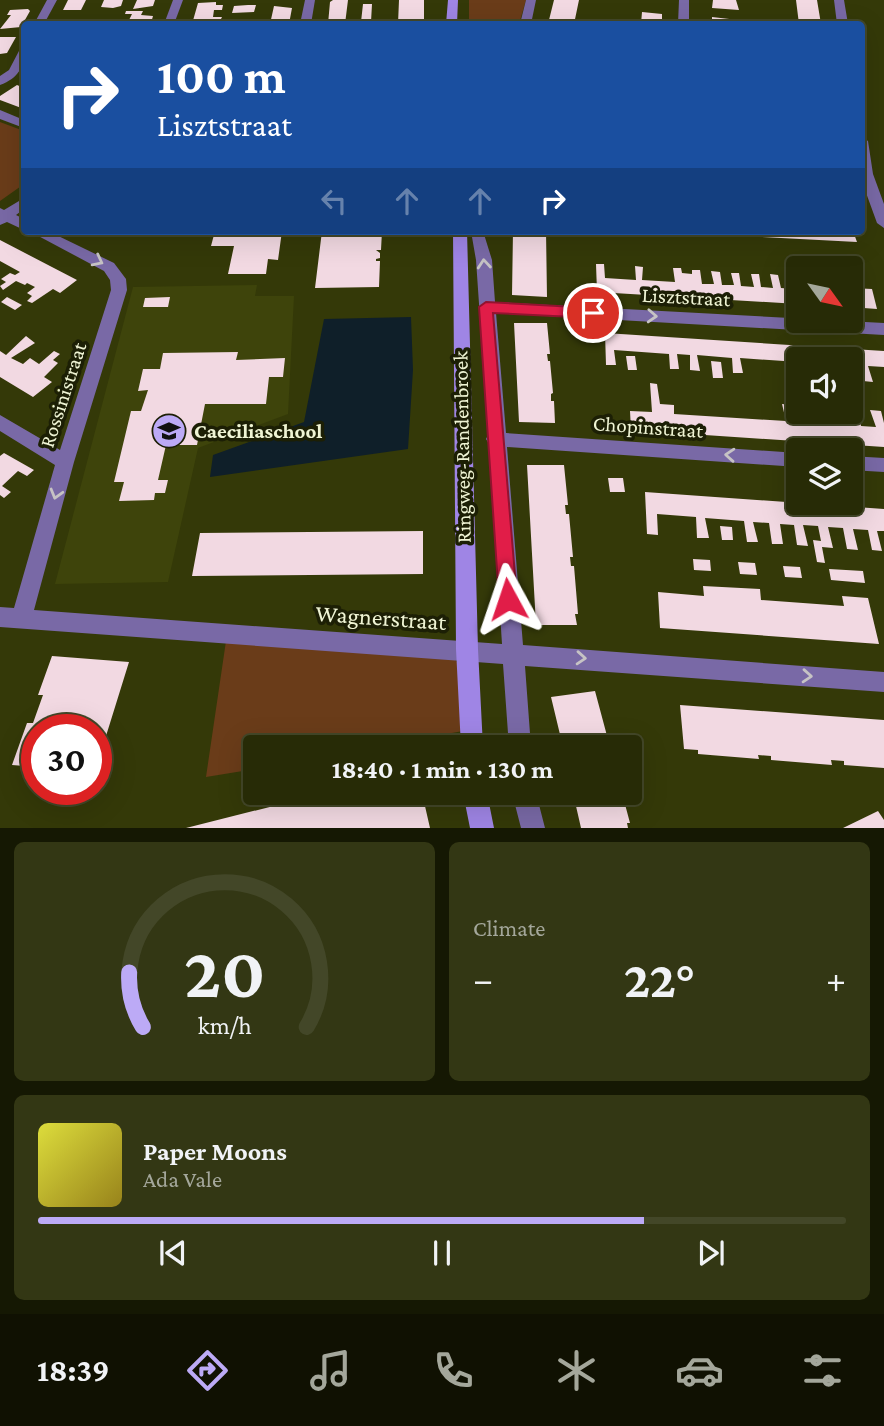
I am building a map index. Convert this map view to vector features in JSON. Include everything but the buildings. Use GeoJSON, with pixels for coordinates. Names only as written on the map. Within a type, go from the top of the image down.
{"type":"FeatureCollection","features":[{"type":"Feature","properties":{"kind":"main road"},"geometry":{"type":"LineString","coordinates":[[452,21],[453,0]]}},
{"type":"Feature","properties":{"kind":"main road","name":"Ringweg-Randenbroek"},"geometry":{"type":"LineString","coordinates":[[460,235],[467,649],[471,735]]}},
{"type":"Feature","properties":{"kind":"main road"},"geometry":{"type":"LineString","coordinates":[[477,805],[482,828]]}},
{"type":"Feature","properties":{"kind":"street"},"geometry":{"type":"LineString","coordinates":[[41,21],[52,0]]}},
{"type":"Feature","properties":{"kind":"street"},"geometry":{"type":"LineString","coordinates":[[170,21],[178,0]]}},
{"type":"Feature","properties":{"kind":"street"},"geometry":{"type":"LineString","coordinates":[[306,21],[310,0]]}},
{"type":"Feature","properties":{"kind":"street"},"geometry":{"type":"LineString","coordinates":[[526,21],[531,0]]}},
{"type":"Feature","properties":{"kind":"street"},"geometry":{"type":"LineString","coordinates":[[684,0],[684,21]]}},
{"type":"Feature","properties":{"kind":"street"},"geometry":{"type":"LineString","coordinates":[[839,0],[842,21]]}},
{"type":"Feature","properties":{"kind":"street"},"geometry":{"type":"LineString","coordinates":[[0,81],[14,72],[21,58]]}},
{"type":"Feature","properties":{"kind":"street"},"geometry":{"type":"LineString","coordinates":[[0,114],[21,123]]}},
{"type":"Feature","properties":{"kind":"street"},"geometry":{"type":"LineString","coordinates":[[865,167],[884,223]]}},
{"type":"Feature","properties":{"kind":"street"},"geometry":{"type":"LineString","coordinates":[[2,216],[21,204]]}},
{"type":"Feature","properties":{"kind":"street"},"geometry":{"type":"LineString","coordinates":[[2,216],[21,224]]}},
{"type":"Feature","properties":{"kind":"street","name":"Rossinistraat"},"geometry":{"type":"LineString","coordinates":[[11,617],[65,462],[119,290],[118,279],[109,267],[44,235]]}},
{"type":"Feature","properties":{"kind":"street","name":"Ringweg-Randenbroek"},"geometry":{"type":"LineString","coordinates":[[478,235],[484,260],[495,439],[519,735]]}},
{"type":"Feature","properties":{"kind":"street","name":"Lisztstraat"},"geometry":{"type":"LineString","coordinates":[[486,307],[884,329]]}},
{"type":"Feature","properties":{"kind":"street"},"geometry":{"type":"LineString","coordinates":[[0,422],[65,462]]}},
{"type":"Feature","properties":{"kind":"street","name":"Chopinstraat"},"geometry":{"type":"LineString","coordinates":[[495,439],[786,459]]}},
{"type":"Feature","properties":{"kind":"street"},"geometry":{"type":"LineString","coordinates":[[863,464],[884,466]]}},
{"type":"Feature","properties":{"kind":"street","name":"Wagnerstraat"},"geometry":{"type":"LineString","coordinates":[[11,617],[884,682]]}},
{"type":"Feature","properties":{"kind":"street"},"geometry":{"type":"LineString","coordinates":[[527,805],[533,828]]}},
{"type":"Feature","properties":{"kind":"shaded area"},"geometry":{"type":"Polygon","coordinates":[[[469,0],[526,0],[520,21],[469,21],[469,0]]]}},
{"type":"Feature","properties":{"kind":"shaded area"},"geometry":{"type":"Polygon","coordinates":[[[0,122],[21,130],[21,186],[0,201],[0,122]]]}},
{"type":"Feature","properties":{"kind":"shaded area","name":"Caeciliaschool"},"geometry":{"type":"Polygon","coordinates":[[[257,285],[255,296],[294,296],[288,414],[198,448],[168,582],[55,584],[133,287],[257,285]]]}},
{"type":"Feature","properties":{"kind":"shaded area"},"geometry":{"type":"Polygon","coordinates":[[[226,641],[451,654],[460,666],[463,731],[440,735],[243,735],[243,771],[206,777],[226,641]]]}},
{"type":"Feature","properties":{"kind":"water"},"geometry":{"type":"Polygon","coordinates":[[[411,317],[413,370],[408,449],[210,477],[213,455],[304,422],[324,319],[411,317]]]}},
{"type":"Feature","properties":{"kind":"place","name":"Caeciliaschool"},"geometry":{"type":"Point","coordinates":[169,431]}},
{"type":"Feature","properties":{"kind":"route"},"geometry":{"type":"LineString","coordinates":[[508,599],[486,307],[593,313]]}}]}
